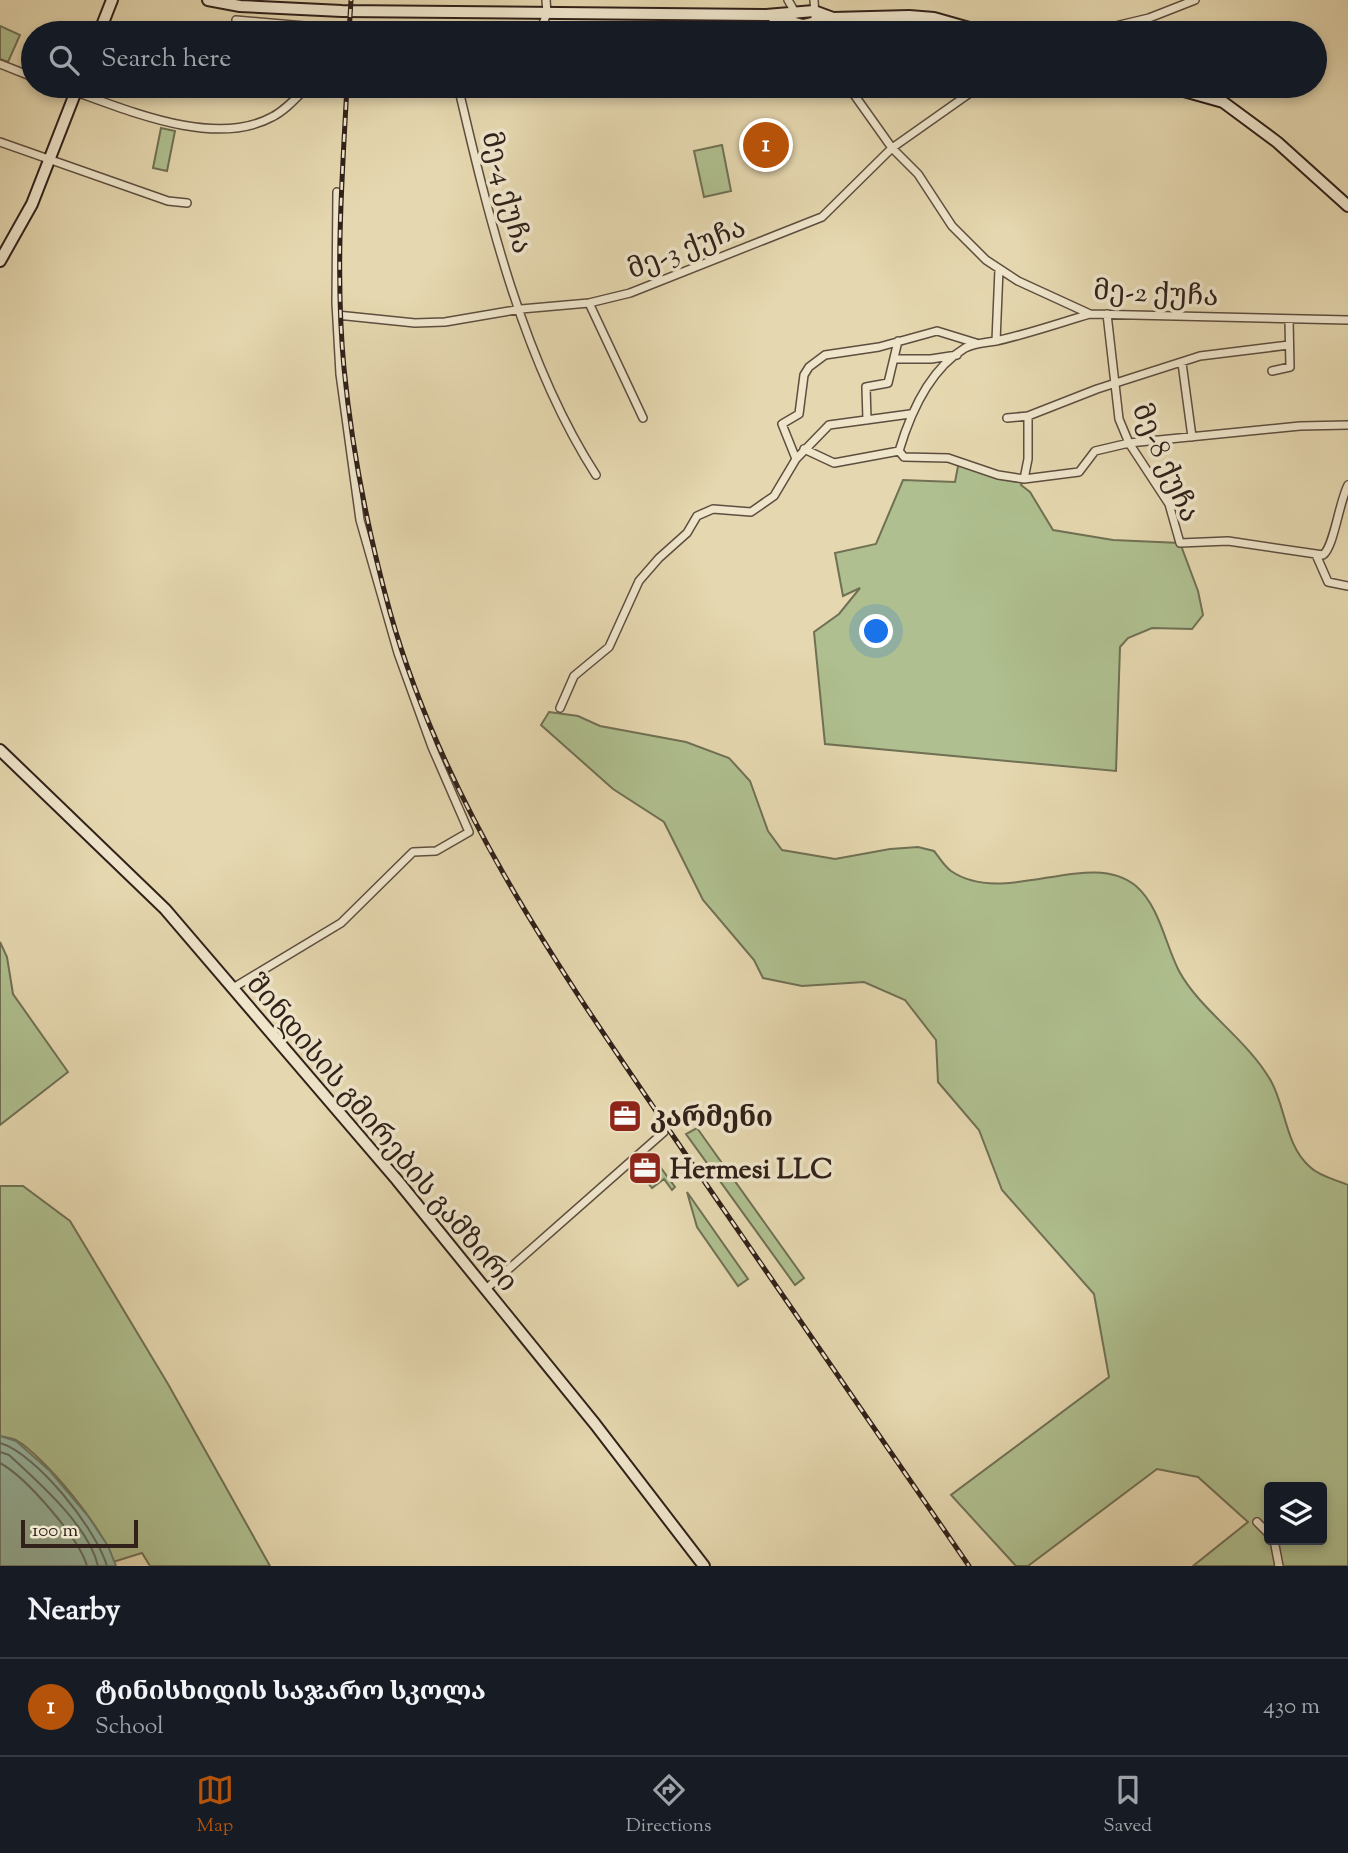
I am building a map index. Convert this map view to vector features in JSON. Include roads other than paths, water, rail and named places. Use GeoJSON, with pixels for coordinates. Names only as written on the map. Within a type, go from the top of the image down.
{"type":"FeatureCollection","features":[{"type":"Feature","properties":{"kind":"main road"},"geometry":{"type":"LineString","coordinates":[[104,21],[112,0]]}},
{"type":"Feature","properties":{"kind":"main road"},"geometry":{"type":"LineString","coordinates":[[208,0],[240,6],[390,12],[766,15],[796,11],[814,5],[833,18]]}},
{"type":"Feature","properties":{"kind":"main road"},"geometry":{"type":"LineString","coordinates":[[766,15],[787,21]]}},
{"type":"Feature","properties":{"kind":"main road"},"geometry":{"type":"LineString","coordinates":[[825,21],[833,18],[934,18],[945,21]]}},
{"type":"Feature","properties":{"kind":"main road"},"geometry":{"type":"LineString","coordinates":[[0,261],[33,204],[72,98]]}},
{"type":"Feature","properties":{"kind":"main road"},"geometry":{"type":"LineString","coordinates":[[1209,98],[1223,102],[1277,142],[1348,206]]}},
{"type":"Feature","properties":{"kind":"main road","name":"შინდისის გმირების გამზირი"},"geometry":{"type":"LineString","coordinates":[[0,750],[165,909],[486,1289],[704,1566]]}},
{"type":"Feature","properties":{"kind":"street"},"geometry":{"type":"LineString","coordinates":[[544,21],[547,13],[546,0]]}},
{"type":"Feature","properties":{"kind":"street"},"geometry":{"type":"LineString","coordinates":[[788,0],[804,21]]}},
{"type":"Feature","properties":{"kind":"street"},"geometry":{"type":"LineString","coordinates":[[1136,21],[1195,0]]}},
{"type":"Feature","properties":{"kind":"street"},"geometry":{"type":"LineString","coordinates":[[236,20],[247,21]]}},
{"type":"Feature","properties":{"kind":"street"},"geometry":{"type":"LineString","coordinates":[[0,64],[21,72]]}},
{"type":"Feature","properties":{"kind":"street"},"geometry":{"type":"LineString","coordinates":[[103,98],[165,121],[228,131],[270,118],[294,98]]}},
{"type":"Feature","properties":{"kind":"street","name":"მე-4 ქუჩა"},"geometry":{"type":"LineString","coordinates":[[461,98],[488,216],[521,309],[570,435],[596,475]]}},
{"type":"Feature","properties":{"kind":"street","name":"მე-2 ქუჩა"},"geometry":{"type":"LineString","coordinates":[[857,98],[892,148],[918,174],[952,226],[999,269],[1090,314],[1348,320]]}},
{"type":"Feature","properties":{"kind":"street","name":"მე-3 ქუჩა"},"geometry":{"type":"LineString","coordinates":[[337,315],[415,323],[445,322],[521,309],[589,303],[630,293],[822,217],[892,148],[963,98]]}},
{"type":"Feature","properties":{"kind":"street"},"geometry":{"type":"LineString","coordinates":[[0,142],[48,161],[169,201],[187,203]]}},
{"type":"Feature","properties":{"kind":"street"},"geometry":{"type":"LineString","coordinates":[[233,988],[341,923],[413,852],[436,850],[469,832],[428,736],[373,573],[360,520],[349,449],[337,315],[337,191]]}},
{"type":"Feature","properties":{"kind":"street"},"geometry":{"type":"LineString","coordinates":[[996,341],[999,269]]}},
{"type":"Feature","properties":{"kind":"street"},"geometry":{"type":"LineString","coordinates":[[589,303],[643,418]]}},
{"type":"Feature","properties":{"kind":"street"},"geometry":{"type":"LineString","coordinates":[[796,459],[782,424],[799,414],[800,385],[809,367],[825,355],[843,355],[937,331],[976,343],[996,341],[1090,314]]}},
{"type":"Feature","properties":{"kind":"street","name":"მე-8 ქუჩა"},"geometry":{"type":"LineString","coordinates":[[1107,314],[1119,419],[1129,443],[1169,504],[1180,543],[1228,541],[1317,557]]}},
{"type":"Feature","properties":{"kind":"street"},"geometry":{"type":"LineString","coordinates":[[1272,371],[1290,367],[1289,320]]}},
{"type":"Feature","properties":{"kind":"street"},"geometry":{"type":"LineString","coordinates":[[867,420],[866,387],[888,383],[898,341]]}},
{"type":"Feature","properties":{"kind":"street"},"geometry":{"type":"LineString","coordinates":[[899,450],[911,414],[931,382],[958,355],[976,343]]}},
{"type":"Feature","properties":{"kind":"street"},"geometry":{"type":"LineString","coordinates":[[1007,418],[1028,416],[1200,356],[1289,345]]}},
{"type":"Feature","properties":{"kind":"street"},"geometry":{"type":"LineString","coordinates":[[895,359],[931,359],[958,355]]}},
{"type":"Feature","properties":{"kind":"street"},"geometry":{"type":"LineString","coordinates":[[1182,363],[1192,437]]}},
{"type":"Feature","properties":{"kind":"street"},"geometry":{"type":"LineString","coordinates":[[560,708],[574,676],[609,647],[639,582],[659,558],[687,533],[697,516],[713,509],[751,512],[774,496],[796,459],[828,425],[911,414]]}},
{"type":"Feature","properties":{"kind":"street"},"geometry":{"type":"LineString","coordinates":[[1024,479],[1028,459],[1028,416]]}},
{"type":"Feature","properties":{"kind":"street"},"geometry":{"type":"LineString","coordinates":[[899,450],[904,457],[959,461],[998,475],[1024,479],[1079,472],[1095,451],[1129,443],[1300,426],[1348,425]]}},
{"type":"Feature","properties":{"kind":"street"},"geometry":{"type":"LineString","coordinates":[[804,449],[834,463],[899,450]]}},
{"type":"Feature","properties":{"kind":"street"},"geometry":{"type":"LineString","coordinates":[[1348,485],[1339,501],[1327,553],[1317,557],[1328,582],[1348,586]]}},
{"type":"Feature","properties":{"kind":"street"},"geometry":{"type":"LineString","coordinates":[[486,1289],[664,1132]]}},
{"type":"Feature","properties":{"kind":"street"},"geometry":{"type":"LineString","coordinates":[[1257,1522],[1264,1529]]}},
{"type":"Feature","properties":{"kind":"street"},"geometry":{"type":"LineString","coordinates":[[1275,1545],[1279,1566]]}},
{"type":"Feature","properties":{"kind":"water"},"geometry":{"type":"Polygon","coordinates":[[[0,1436],[16,1441],[50,1471],[88,1516],[108,1546],[116,1566],[0,1566],[0,1436]]]}},
{"type":"Feature","properties":{"kind":"railway"},"geometry":{"type":"LineString","coordinates":[[350,21],[351,0]]}},
{"type":"Feature","properties":{"kind":"railway"},"geometry":{"type":"LineString","coordinates":[[346,98],[340,227],[340,297],[351,429],[368,521],[390,612],[414,685],[443,756],[514,892],[596,1022],[969,1566]]}},
{"type":"Feature","properties":{"kind":"place","name":"ტინისხიდის საჯარო სკოლა"},"geometry":{"type":"Point","coordinates":[766,145]}},
{"type":"Feature","properties":{"kind":"place","name":"კარმენი"},"geometry":{"type":"Point","coordinates":[625,1116]}},
{"type":"Feature","properties":{"kind":"place","name":"Hermesi LLC"},"geometry":{"type":"Point","coordinates":[645,1168]}}]}
